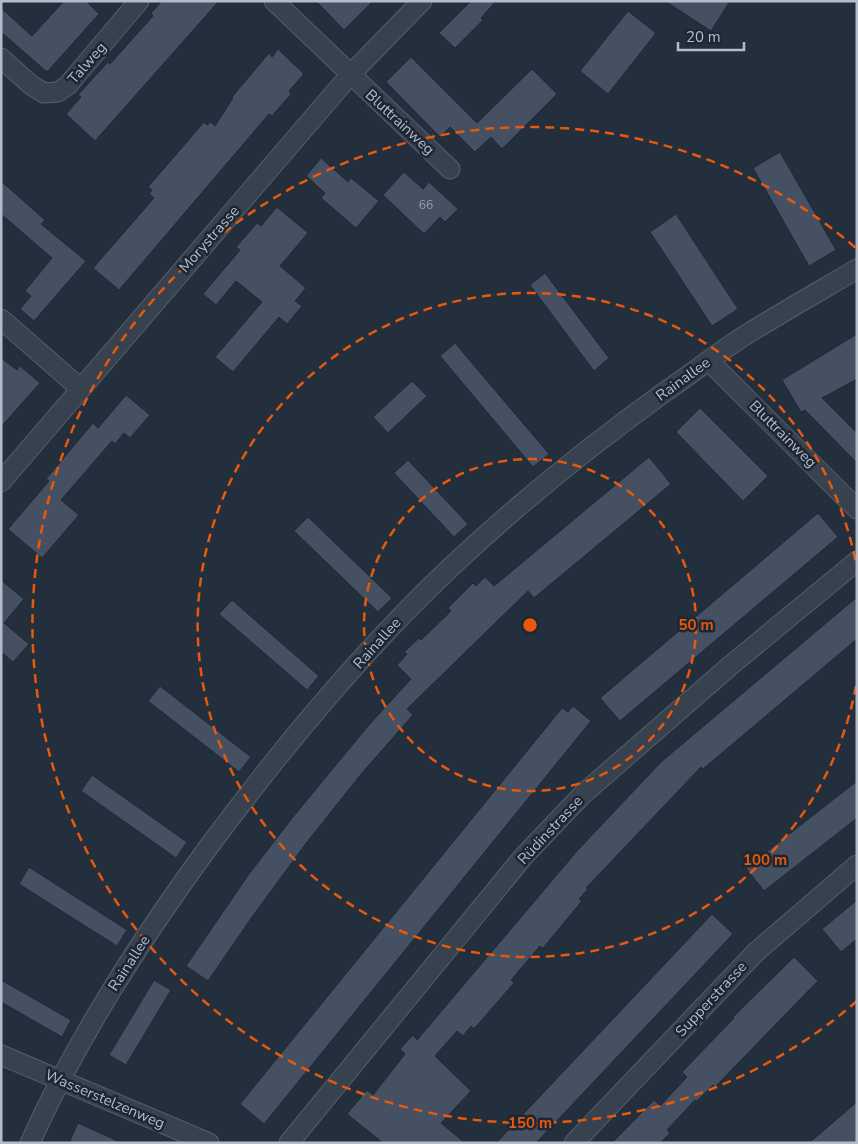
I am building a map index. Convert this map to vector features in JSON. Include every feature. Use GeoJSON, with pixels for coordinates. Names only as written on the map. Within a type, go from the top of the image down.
{"type":"FeatureCollection","features":[{"type":"Feature","properties":{"kind":"street","name":"Talweg"},"geometry":{"type":"LineString","coordinates":[[1,58],[44,93],[58,92],[68,85],[139,1]]}},
{"type":"Feature","properties":{"kind":"street"},"geometry":{"type":"LineString","coordinates":[[274,1],[350,75]]}},
{"type":"Feature","properties":{"kind":"street","name":"Morystrasse"},"geometry":{"type":"LineString","coordinates":[[1,482],[350,75],[422,1]]}},
{"type":"Feature","properties":{"kind":"street","name":"Bluttrainweg"},"geometry":{"type":"LineString","coordinates":[[350,75],[450,169]]}},
{"type":"Feature","properties":{"kind":"street","name":"Rainallee"},"geometry":{"type":"LineString","coordinates":[[30,1143],[60,1081],[102,1004],[173,896],[241,804],[303,727],[369,651],[452,566],[498,524],[621,424],[741,338],[857,269]]}},
{"type":"Feature","properties":{"kind":"street"},"geometry":{"type":"LineString","coordinates":[[1,319],[81,389]]}},
{"type":"Feature","properties":{"kind":"street","name":"Bluttrainweg"},"geometry":{"type":"LineString","coordinates":[[708,361],[857,509]]}},
{"type":"Feature","properties":{"kind":"street","name":"Rüdinstrasse"},"geometry":{"type":"LineString","coordinates":[[289,1143],[523,857],[583,794],[731,665],[857,561]]}},
{"type":"Feature","properties":{"kind":"street","name":"Supperstrasse"},"geometry":{"type":"LineString","coordinates":[[574,1143],[756,952],[857,865]]}},
{"type":"Feature","properties":{"kind":"street","name":"Wasserstelzenweg"},"geometry":{"type":"LineString","coordinates":[[1,1055],[209,1143]]}},
{"type":"Feature","properties":{"kind":"building"},"geometry":{"type":"Polygon","coordinates":[[[64,1],[86,1],[99,14],[47,72],[1,32],[1,8],[32,36],[64,1]]]}},
{"type":"Feature","properties":{"kind":"building"},"geometry":{"type":"Polygon","coordinates":[[[162,1],[219,1],[95,141],[66,114],[81,97],[78,95],[108,62],[110,64],[153,16],[151,13],[162,1]]]}},
{"type":"Feature","properties":{"kind":"building"},"geometry":{"type":"Polygon","coordinates":[[[316,1],[373,1],[344,30],[316,1]]]}},
{"type":"Feature","properties":{"kind":"building"},"geometry":{"type":"Polygon","coordinates":[[[471,1],[496,1],[481,18],[483,20],[455,48],[439,33],[471,1]]]}},
{"type":"Feature","properties":{"kind":"building"},"geometry":{"type":"Polygon","coordinates":[[[665,1],[730,1],[711,31],[665,1]]]}},
{"type":"Feature","properties":{"kind":"building"},"geometry":{"type":"Polygon","coordinates":[[[628,11],[656,33],[608,94],[580,71],[628,11]]]}},
{"type":"Feature","properties":{"kind":"building"},"geometry":{"type":"Polygon","coordinates":[[[278,49],[304,74],[289,91],[291,94],[272,116],[269,114],[119,290],[93,268],[154,198],[149,194],[152,190],[148,187],[204,122],[207,125],[211,122],[215,126],[232,97],[269,53],[272,57],[278,49]]]}},
{"type":"Feature","properties":{"kind":"building"},"geometry":{"type":"Polygon","coordinates":[[[411,57],[477,123],[532,69],[557,94],[502,149],[491,137],[475,152],[450,127],[440,137],[386,82],[411,57]]]}},
{"type":"Feature","properties":{"kind":"building"},"geometry":{"type":"Polygon","coordinates":[[[780,152],[836,250],[809,266],[753,168],[780,152]]]}},
{"type":"Feature","properties":{"kind":"building"},"geometry":{"type":"Polygon","coordinates":[[[321,158],[348,182],[351,178],[379,201],[356,228],[321,198],[325,193],[306,176],[321,158]]]}},
{"type":"Feature","properties":{"kind":"building"},"geometry":{"type":"Polygon","coordinates":[[[404,172],[423,189],[429,182],[458,209],[445,222],[440,217],[424,234],[383,195],[404,172]]]}},
{"type":"Feature","properties":{"kind":"building"},"geometry":{"type":"Polygon","coordinates":[[[1,181],[45,220],[41,224],[86,261],[34,321],[20,309],[31,296],[25,291],[52,258],[1,214],[1,181]]]}},
{"type":"Feature","properties":{"kind":"building"},"geometry":{"type":"Polygon","coordinates":[[[277,207],[308,233],[280,266],[306,288],[295,301],[302,306],[287,324],[279,317],[233,372],[215,357],[262,302],[236,281],[216,305],[203,294],[240,250],[236,247],[257,223],[261,226],[277,207]]]}},
{"type":"Feature","properties":{"kind":"building"},"geometry":{"type":"Polygon","coordinates":[[[676,214],[738,309],[712,326],[650,232],[676,214]]]}},
{"type":"Feature","properties":{"kind":"building"},"geometry":{"type":"Polygon","coordinates":[[[545,273],[609,358],[594,371],[530,285],[545,273]]]}},
{"type":"Feature","properties":{"kind":"building"},"geometry":{"type":"Polygon","coordinates":[[[857,334],[857,379],[822,398],[857,433],[857,463],[805,410],[801,412],[782,380],[857,334]]]}},
{"type":"Feature","properties":{"kind":"building"},"geometry":{"type":"Polygon","coordinates":[[[455,343],[549,454],[533,467],[440,356],[455,343]]]}},
{"type":"Feature","properties":{"kind":"building"},"geometry":{"type":"Polygon","coordinates":[[[1,358],[17,370],[20,366],[40,383],[1,427],[1,358]]]}},
{"type":"Feature","properties":{"kind":"building"},"geometry":{"type":"Polygon","coordinates":[[[412,381],[427,396],[388,433],[373,417],[412,381]]]}},
{"type":"Feature","properties":{"kind":"building"},"geometry":{"type":"Polygon","coordinates":[[[126,395],[150,415],[130,438],[124,433],[115,444],[112,441],[61,500],[79,515],[42,558],[8,529],[49,481],[46,479],[93,423],[98,428],[126,395]]]}},
{"type":"Feature","properties":{"kind":"building"},"geometry":{"type":"Polygon","coordinates":[[[700,408],[768,476],[743,501],[676,432],[700,408]]]}},
{"type":"Feature","properties":{"kind":"building"},"geometry":{"type":"Polygon","coordinates":[[[649,457],[671,484],[534,598],[528,591],[407,709],[413,715],[362,773],[307,842],[208,981],[186,966],[249,874],[293,817],[368,726],[411,679],[397,665],[407,654],[404,652],[419,638],[421,640],[451,611],[448,608],[473,583],[476,586],[485,577],[494,586],[649,457]]]}},
{"type":"Feature","properties":{"kind":"building"},"geometry":{"type":"Polygon","coordinates":[[[408,460],[468,524],[454,537],[394,473],[408,460]]]}},
{"type":"Feature","properties":{"kind":"building"},"geometry":{"type":"Polygon","coordinates":[[[818,513],[838,537],[620,721],[600,698],[818,513]]]}},
{"type":"Feature","properties":{"kind":"building"},"geometry":{"type":"Polygon","coordinates":[[[308,517],[392,598],[378,612],[294,531],[308,517]]]}},
{"type":"Feature","properties":{"kind":"building"},"geometry":{"type":"Polygon","coordinates":[[[1,580],[24,599],[4,623],[29,644],[13,662],[1,652],[1,580]]]}},
{"type":"Feature","properties":{"kind":"building"},"geometry":{"type":"Polygon","coordinates":[[[857,597],[857,639],[703,769],[701,767],[586,888],[588,889],[579,899],[582,901],[543,948],[540,946],[511,980],[514,983],[474,1029],[471,1026],[463,1036],[457,1031],[435,1056],[471,1091],[441,1123],[465,1143],[383,1143],[347,1114],[367,1090],[373,1095],[405,1054],[400,1049],[413,1035],[417,1040],[577,851],[661,762],[857,597]]]}},
{"type":"Feature","properties":{"kind":"building"},"geometry":{"type":"Polygon","coordinates":[[[232,600],[319,676],[307,690],[219,614],[232,600]]]}},
{"type":"Feature","properties":{"kind":"building"},"geometry":{"type":"Polygon","coordinates":[[[160,686],[251,757],[239,772],[148,701],[160,686]]]}},
{"type":"Feature","properties":{"kind":"building"},"geometry":{"type":"Polygon","coordinates":[[[573,706],[591,721],[264,1124],[240,1104],[562,708],[568,712],[573,706]]]}},
{"type":"Feature","properties":{"kind":"building"},"geometry":{"type":"Polygon","coordinates":[[[92,775],[187,842],[176,858],[81,791],[92,775]]]}},
{"type":"Feature","properties":{"kind":"building"},"geometry":{"type":"Polygon","coordinates":[[[857,781],[857,818],[764,891],[746,868],[857,781]]]}},
{"type":"Feature","properties":{"kind":"building"},"geometry":{"type":"Polygon","coordinates":[[[29,867],[127,930],[117,946],[19,884],[29,867]]]}},
{"type":"Feature","properties":{"kind":"building"},"geometry":{"type":"Polygon","coordinates":[[[857,900],[857,939],[841,952],[822,929],[857,900]]]}},
{"type":"Feature","properties":{"kind":"building"},"geometry":{"type":"Polygon","coordinates":[[[712,914],[733,934],[536,1143],[496,1143],[712,914]]]}},
{"type":"Feature","properties":{"kind":"building"},"geometry":{"type":"Polygon","coordinates":[[[794,957],[818,981],[715,1087],[713,1085],[697,1101],[695,1100],[667,1130],[670,1133],[660,1143],[612,1143],[654,1100],[660,1106],[687,1077],[682,1072],[733,1017],[794,957]]]}},
{"type":"Feature","properties":{"kind":"building"},"geometry":{"type":"Polygon","coordinates":[[[1,980],[71,1020],[62,1037],[1,1002],[1,980]]]}},
{"type":"Feature","properties":{"kind":"building"},"geometry":{"type":"Polygon","coordinates":[[[154,980],[171,990],[126,1065],[109,1055],[154,980]]]}},
{"type":"Feature","properties":{"kind":"building"},"geometry":{"type":"Polygon","coordinates":[[[857,1102],[857,1143],[809,1143],[857,1102]]]}},
{"type":"Feature","properties":{"kind":"building"},"geometry":{"type":"Polygon","coordinates":[[[78,1123],[122,1143],[69,1143],[78,1123]]]}}]}
